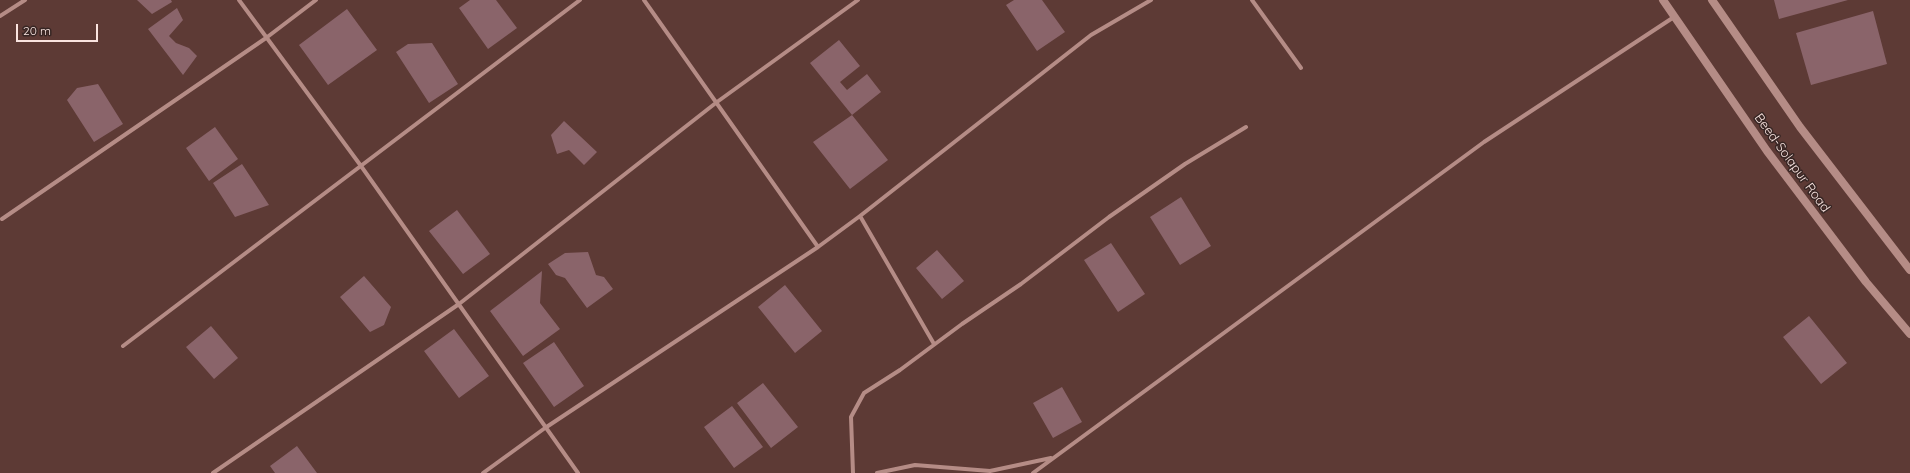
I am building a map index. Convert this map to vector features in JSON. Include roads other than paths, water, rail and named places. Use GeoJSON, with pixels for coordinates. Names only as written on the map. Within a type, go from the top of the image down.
{"type":"FeatureCollection","features":[{"type":"Feature","properties":{"kind":"main road","name":"Beed-Solapur Road"},"geometry":{"type":"LineString","coordinates":[[1663,0],[1767,151],[1866,282],[1910,334]]}},
{"type":"Feature","properties":{"kind":"main road"},"geometry":{"type":"LineString","coordinates":[[1712,0],[1800,127],[1910,270]]}},
{"type":"Feature","properties":{"kind":"street"},"geometry":{"type":"LineString","coordinates":[[0,16],[25,0]]}},
{"type":"Feature","properties":{"kind":"street"},"geometry":{"type":"LineString","coordinates":[[240,0],[266,38],[361,166],[578,473]]}},
{"type":"Feature","properties":{"kind":"street"},"geometry":{"type":"LineString","coordinates":[[2,219],[266,38],[316,0]]}},
{"type":"Feature","properties":{"kind":"street"},"geometry":{"type":"LineString","coordinates":[[122,346],[580,0]]}},
{"type":"Feature","properties":{"kind":"street"},"geometry":{"type":"LineString","coordinates":[[644,0],[818,247]]}},
{"type":"Feature","properties":{"kind":"street"},"geometry":{"type":"LineString","coordinates":[[213,473],[459,304],[717,102],[858,0]]}},
{"type":"Feature","properties":{"kind":"street"},"geometry":{"type":"LineString","coordinates":[[483,473],[545,428],[818,247],[860,216],[1090,35],[1151,0]]}},
{"type":"Feature","properties":{"kind":"street"},"geometry":{"type":"LineString","coordinates":[[1252,0],[1301,68]]}},
{"type":"Feature","properties":{"kind":"street"},"geometry":{"type":"LineString","coordinates":[[1032,473],[1484,142],[1674,17]]}},
{"type":"Feature","properties":{"kind":"street"},"geometry":{"type":"LineString","coordinates":[[853,473],[851,417],[864,393],[900,370],[934,344],[1020,284],[1097,226],[1185,164],[1246,127]]}},
{"type":"Feature","properties":{"kind":"street"},"geometry":{"type":"LineString","coordinates":[[860,216],[934,344]]}},
{"type":"Feature","properties":{"kind":"street"},"geometry":{"type":"LineString","coordinates":[[876,473],[915,465],[990,472],[1053,458]]}}]}
